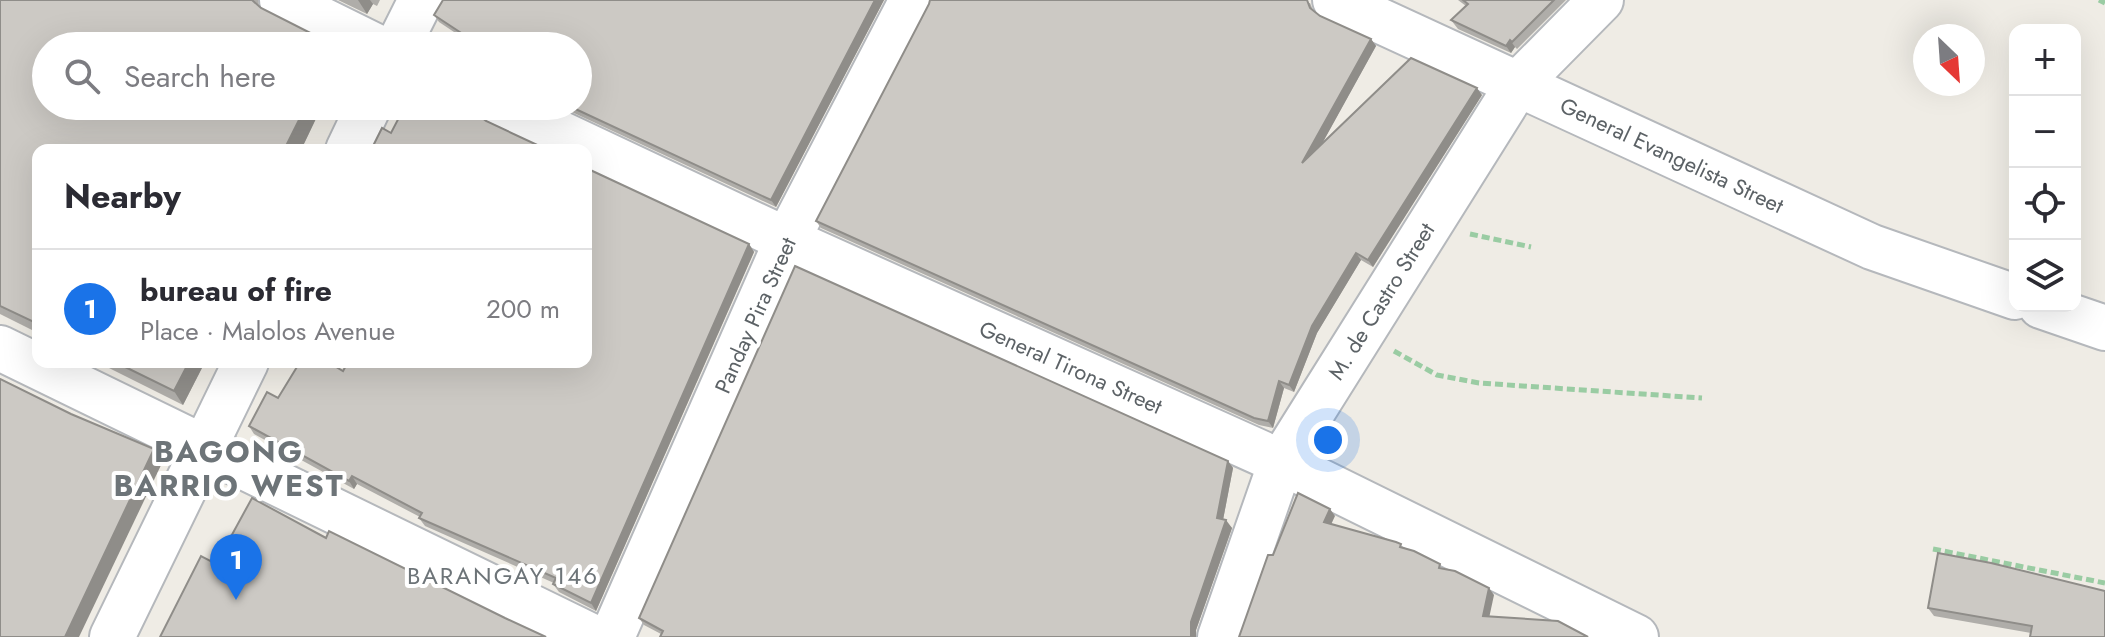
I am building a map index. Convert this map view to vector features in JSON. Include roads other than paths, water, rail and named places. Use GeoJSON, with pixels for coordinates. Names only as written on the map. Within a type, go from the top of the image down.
{"type":"FeatureCollection","features":[{"type":"Feature","properties":{"kind":"street"},"geometry":{"type":"LineString","coordinates":[[282,0],[347,32]]}},
{"type":"Feature","properties":{"kind":"street"},"geometry":{"type":"LineString","coordinates":[[405,32],[421,0]]}},
{"type":"Feature","properties":{"kind":"street","name":"Panday Pira Street"},"geometry":{"type":"LineString","coordinates":[[612,637],[787,240],[912,0]]}},
{"type":"Feature","properties":{"kind":"street","name":"General Evangelista Street"},"geometry":{"type":"LineString","coordinates":[[1335,0],[1872,247],[2009,295]]}},
{"type":"Feature","properties":{"kind":"street","name":"M. de Castro Street"},"geometry":{"type":"LineString","coordinates":[[1220,637],[1281,462],[1518,84],[1601,0]]}},
{"type":"Feature","properties":{"kind":"street"},"geometry":{"type":"LineString","coordinates":[[351,144],[362,120]]}},
{"type":"Feature","properties":{"kind":"street","name":"General Tirona Street"},"geometry":{"type":"LineString","coordinates":[[532,120],[583,144]]}},
{"type":"Feature","properties":{"kind":"street","name":"General Tirona Street"},"geometry":{"type":"LineString","coordinates":[[592,148],[787,240],[1281,462],[1636,637]]}},
{"type":"Feature","properties":{"kind":"street"},"geometry":{"type":"LineString","coordinates":[[2058,312],[2105,328]]}},
{"type":"Feature","properties":{"kind":"street"},"geometry":{"type":"LineString","coordinates":[[0,348],[32,364]]}},
{"type":"Feature","properties":{"kind":"street"},"geometry":{"type":"LineString","coordinates":[[40,368],[593,637]]}},
{"type":"Feature","properties":{"kind":"street"},"geometry":{"type":"LineString","coordinates":[[112,637],[243,368]]}},
{"type":"Feature","properties":{"kind":"place","name":"bureau of fire"},"geometry":{"type":"Point","coordinates":[236,600]}},
{"type":"Feature","properties":{"kind":"district","name":"BAGONG BARRIO WEST"},"geometry":{"type":"Point","coordinates":[229,468]}},
{"type":"Feature","properties":{"kind":"district","name":"BARANGAY 146"},"geometry":{"type":"Point","coordinates":[503,575]}}]}
